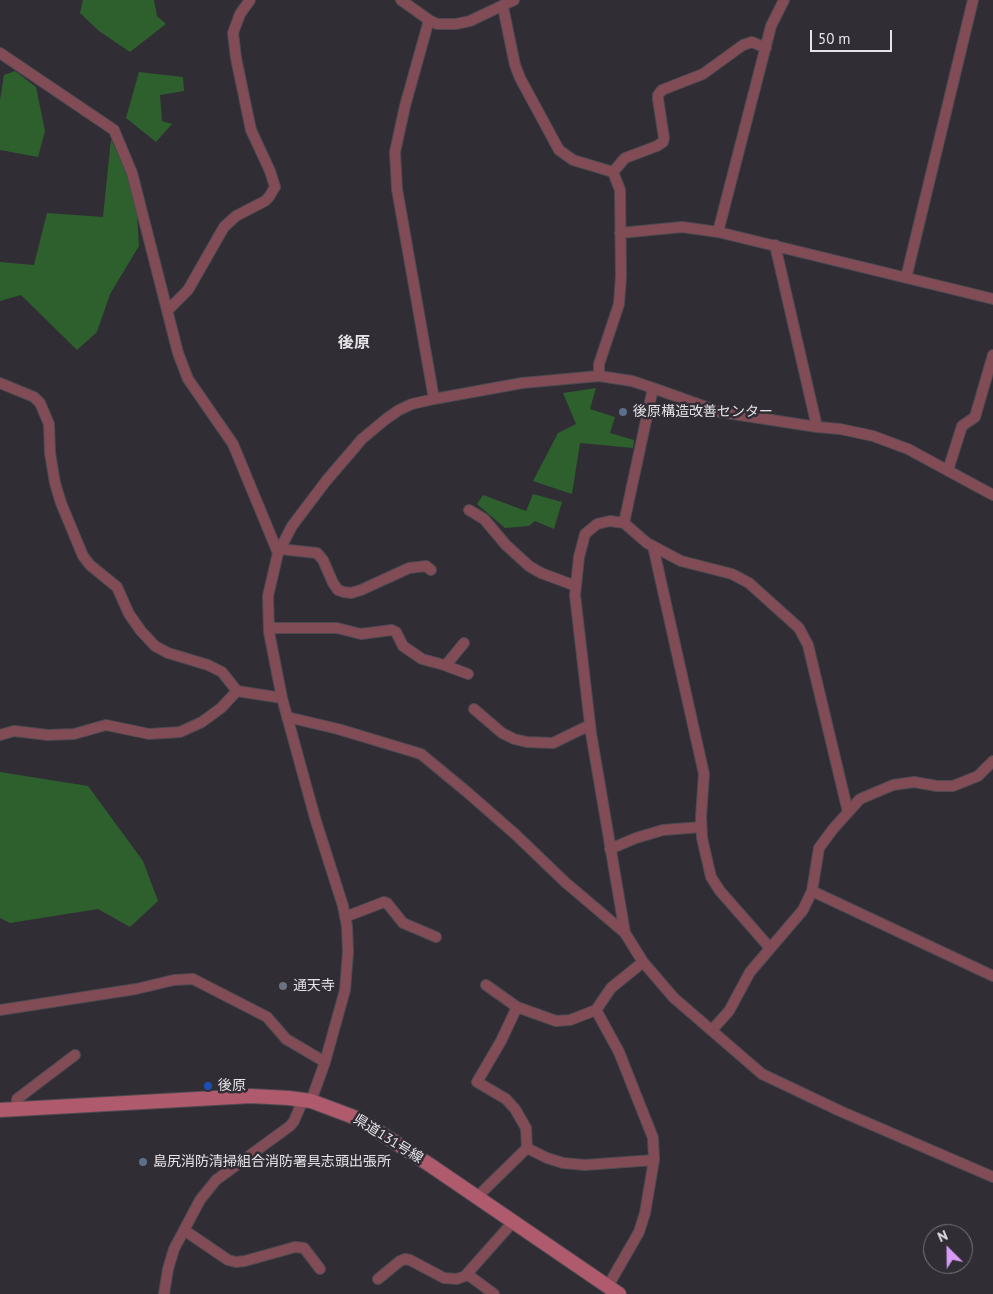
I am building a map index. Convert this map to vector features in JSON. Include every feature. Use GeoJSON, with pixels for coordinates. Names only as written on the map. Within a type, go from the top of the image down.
{"type":"FeatureCollection","features":[{"type":"Feature","properties":{"kind":"main road","name":"県道131号線"},"geometry":{"type":"LineString","coordinates":[[0,1110],[251,1096],[307,1100],[359,1119],[614,1291]]}},
{"type":"Feature","properties":{"kind":"street"},"geometry":{"type":"LineString","coordinates":[[168,310],[188,290],[224,227],[236,216],[270,197],[275,187],[270,171],[250,130],[236,58],[233,33],[240,14],[250,0]]}},
{"type":"Feature","properties":{"kind":"street"},"geometry":{"type":"LineString","coordinates":[[401,0],[437,24],[470,22],[514,0]]}},
{"type":"Feature","properties":{"kind":"street"},"geometry":{"type":"LineString","coordinates":[[718,232],[772,26],[784,0]]}},
{"type":"Feature","properties":{"kind":"street"},"geometry":{"type":"LineString","coordinates":[[906,278],[974,0]]}},
{"type":"Feature","properties":{"kind":"street"},"geometry":{"type":"LineString","coordinates":[[503,6],[515,65],[520,78],[559,150],[573,160],[613,172]]}},
{"type":"Feature","properties":{"kind":"street"},"geometry":{"type":"LineString","coordinates":[[429,20],[405,106],[395,152],[397,189],[434,399]]}},
{"type":"Feature","properties":{"kind":"street"},"geometry":{"type":"LineString","coordinates":[[613,172],[625,158],[663,142],[658,100],[658,95],[662,90],[703,74],[743,45],[752,42],[766,48]]}},
{"type":"Feature","properties":{"kind":"street"},"geometry":{"type":"LineString","coordinates":[[0,53],[114,130],[132,173],[178,353],[188,378],[233,444],[279,551]]}},
{"type":"Feature","properties":{"kind":"street"},"geometry":{"type":"LineString","coordinates":[[599,376],[599,364],[619,304],[622,276],[620,190],[613,172]]}},
{"type":"Feature","properties":{"kind":"street"},"geometry":{"type":"LineString","coordinates":[[620,232],[682,227],[718,232],[993,299]]}},
{"type":"Feature","properties":{"kind":"street"},"geometry":{"type":"LineString","coordinates":[[775,245],[816,427]]}},
{"type":"Feature","properties":{"kind":"street"},"geometry":{"type":"LineString","coordinates":[[948,470],[962,426],[975,418],[993,355]]}},
{"type":"Feature","properties":{"kind":"street"},"geometry":{"type":"LineString","coordinates":[[164,1294],[168,1269],[174,1249],[200,1200],[216,1180],[290,1126],[307,1100],[325,1062],[345,990],[348,952],[345,917],[310,802],[282,698],[269,628],[268,596],[271,576],[279,551],[292,526],[362,439],[399,410],[412,404],[522,383],[599,376],[632,381],[720,412],[840,429],[873,436],[908,449],[993,495]]}},
{"type":"Feature","properties":{"kind":"street"},"geometry":{"type":"LineString","coordinates":[[0,382],[34,397],[40,403],[49,424],[50,453],[55,483],[61,503],[83,556],[90,565],[118,587],[129,614],[141,631],[155,646],[168,653],[208,664],[222,672],[236,691],[282,698]]}},
{"type":"Feature","properties":{"kind":"street"},"geometry":{"type":"LineString","coordinates":[[624,523],[653,388]]}},
{"type":"Feature","properties":{"kind":"street"},"geometry":{"type":"LineString","coordinates":[[469,510],[484,519],[506,545],[529,566],[541,573],[576,586]]}},
{"type":"Feature","properties":{"kind":"street"},"geometry":{"type":"LineString","coordinates":[[625,933],[590,725],[575,595],[579,557],[585,534],[596,524],[610,521],[624,523],[653,546],[681,561],[732,574],[749,583],[799,628],[808,645],[848,812]]}},
{"type":"Feature","properties":{"kind":"street"},"geometry":{"type":"LineString","coordinates":[[653,546],[704,774],[701,827],[711,877],[720,891],[770,948]]}},
{"type":"Feature","properties":{"kind":"street"},"geometry":{"type":"LineString","coordinates":[[279,551],[317,553],[323,560],[338,590],[351,593],[409,568],[426,566],[431,570]]}},
{"type":"Feature","properties":{"kind":"street"},"geometry":{"type":"LineString","coordinates":[[269,628],[337,628],[361,634],[392,630],[396,632],[403,646],[413,654],[422,659],[446,665],[468,674]]}},
{"type":"Feature","properties":{"kind":"street"},"geometry":{"type":"LineString","coordinates":[[446,665],[464,643]]}},
{"type":"Feature","properties":{"kind":"street"},"geometry":{"type":"LineString","coordinates":[[0,734],[14,731],[48,735],[74,734],[106,725],[149,734],[180,732],[202,722],[221,708],[236,691]]}},
{"type":"Feature","properties":{"kind":"street"},"geometry":{"type":"LineString","coordinates":[[474,709],[502,733],[514,739],[527,742],[553,743],[590,725]]}},
{"type":"Feature","properties":{"kind":"street"},"geometry":{"type":"LineString","coordinates":[[287,717],[338,729],[422,754],[625,933],[643,962],[674,998],[762,1074],[849,1115],[993,1177]]}},
{"type":"Feature","properties":{"kind":"street"},"geometry":{"type":"LineString","coordinates":[[712,1030],[730,1010],[750,972],[803,910],[812,892],[819,848],[832,829],[860,799],[893,785],[914,782],[937,786],[953,786],[978,776],[993,761]]}},
{"type":"Feature","properties":{"kind":"street"},"geometry":{"type":"LineString","coordinates":[[610,850],[636,838],[663,830],[701,827]]}},
{"type":"Feature","properties":{"kind":"street"},"geometry":{"type":"LineString","coordinates":[[812,892],[993,976]]}},
{"type":"Feature","properties":{"kind":"street"},"geometry":{"type":"LineString","coordinates":[[345,917],[384,902],[387,903],[403,924],[436,937]]}},
{"type":"Feature","properties":{"kind":"street"},"geometry":{"type":"LineString","coordinates":[[486,985],[517,1007],[556,1020],[570,1020],[596,1010],[611,988],[643,962]]}},
{"type":"Feature","properties":{"kind":"street"},"geometry":{"type":"LineString","coordinates":[[0,1010],[136,989],[174,980],[193,979],[267,1017],[286,1039],[325,1062]]}},
{"type":"Feature","properties":{"kind":"street"},"geometry":{"type":"LineString","coordinates":[[517,1007],[501,1041],[477,1082],[506,1099],[515,1108],[526,1128],[528,1148]]}},
{"type":"Feature","properties":{"kind":"street"},"geometry":{"type":"LineString","coordinates":[[596,1010],[619,1052],[654,1138],[654,1160],[645,1213],[614,1291]]}},
{"type":"Feature","properties":{"kind":"street"},"geometry":{"type":"LineString","coordinates":[[17,1109],[17,1099],[74,1056]]}},
{"type":"Feature","properties":{"kind":"street"},"geometry":{"type":"LineString","coordinates":[[528,1148],[547,1158],[563,1163],[585,1165],[654,1160]]}},
{"type":"Feature","properties":{"kind":"street"},"geometry":{"type":"LineString","coordinates":[[477,1197],[528,1148]]}},
{"type":"Feature","properties":{"kind":"street"},"geometry":{"type":"LineString","coordinates":[[378,1279],[405,1259],[444,1278],[457,1279],[467,1274],[513,1222]]}},
{"type":"Feature","properties":{"kind":"street"},"geometry":{"type":"LineString","coordinates":[[184,1230],[228,1260],[236,1262],[245,1261],[295,1247],[304,1248],[320,1269]]}},
{"type":"Feature","properties":{"kind":"street"},"geometry":{"type":"LineString","coordinates":[[467,1274],[494,1294]]}},
{"type":"Feature","properties":{"kind":"green space"},"geometry":{"type":"Polygon","coordinates":[[[83,0],[154,0],[157,16],[166,24],[130,52],[99,31],[80,13],[83,0]]]}},
{"type":"Feature","properties":{"kind":"green space"},"geometry":{"type":"Polygon","coordinates":[[[15,71],[36,87],[45,131],[38,157],[0,150],[0,100],[4,75],[15,71]]]}},
{"type":"Feature","properties":{"kind":"green space"},"geometry":{"type":"Polygon","coordinates":[[[139,72],[183,77],[184,91],[160,95],[162,121],[172,124],[156,142],[126,118],[139,72]]]}},
{"type":"Feature","properties":{"kind":"green space"},"geometry":{"type":"Polygon","coordinates":[[[111,139],[127,175],[137,214],[139,246],[110,294],[97,332],[77,350],[21,295],[0,301],[0,262],[34,265],[47,213],[103,217],[111,139]]]}},
{"type":"Feature","properties":{"kind":"green space"},"geometry":{"type":"Polygon","coordinates":[[[596,388],[590,409],[615,417],[610,433],[634,440],[633,448],[580,443],[572,494],[533,481],[558,433],[576,424],[563,393],[596,388]]]}},
{"type":"Feature","properties":{"kind":"green space"},"geometry":{"type":"Polygon","coordinates":[[[533,494],[562,502],[554,529],[535,521],[529,526],[505,528],[477,504],[483,495],[526,511],[533,494]]]}},
{"type":"Feature","properties":{"kind":"green space"},"geometry":{"type":"Polygon","coordinates":[[[0,772],[88,786],[143,861],[158,901],[130,927],[98,909],[10,923],[0,918],[0,772]]]}},
{"type":"Feature","properties":{"kind":"place","name":"後原構造改善センター"},"geometry":{"type":"Point","coordinates":[623,412]}},
{"type":"Feature","properties":{"kind":"place","name":"通天寺"},"geometry":{"type":"Point","coordinates":[283,986]}},
{"type":"Feature","properties":{"kind":"place","name":"後原"},"geometry":{"type":"Point","coordinates":[208,1086]}},
{"type":"Feature","properties":{"kind":"place","name":"島尻消防清掃組合消防署具志頭出張所"},"geometry":{"type":"Point","coordinates":[143,1162]}},
{"type":"Feature","properties":{"kind":"district","name":"後原"},"geometry":{"type":"Point","coordinates":[354,343]}}]}
